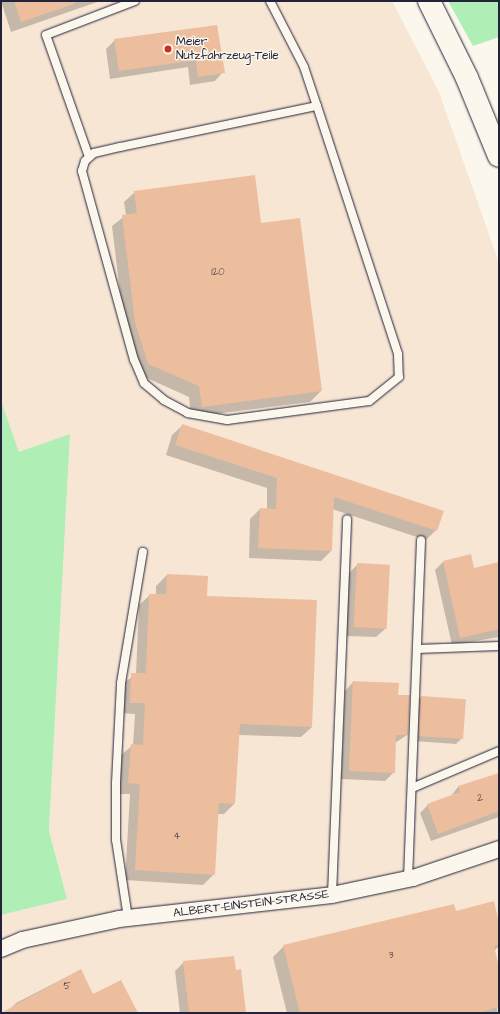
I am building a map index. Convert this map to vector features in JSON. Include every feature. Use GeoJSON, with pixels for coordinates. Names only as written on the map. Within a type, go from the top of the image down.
{"type":"FeatureCollection","features":[{"type":"Feature","properties":{"kind":"street"},"geometry":{"type":"LineString","coordinates":[[429,1],[467,78],[499,156]]}},
{"type":"Feature","properties":{"kind":"street","name":"ALBERT-EINSTEIN-STRASSE"},"geometry":{"type":"LineString","coordinates":[[1,949],[22,940],[128,918],[332,895],[408,879],[499,849]]}},
{"type":"Feature","properties":{"kind":"lane"},"geometry":{"type":"LineString","coordinates":[[89,157],[46,35],[135,1]]}},
{"type":"Feature","properties":{"kind":"lane"},"geometry":{"type":"LineString","coordinates":[[270,1],[304,67],[317,106],[398,354],[399,376],[369,401],[227,420],[188,413],[164,400],[144,383],[134,360],[82,171],[89,157],[120,147],[317,106]]}},
{"type":"Feature","properties":{"kind":"lane"},"geometry":{"type":"LineString","coordinates":[[332,895],[347,519]]}},
{"type":"Feature","properties":{"kind":"lane"},"geometry":{"type":"LineString","coordinates":[[408,879],[421,540]]}},
{"type":"Feature","properties":{"kind":"lane"},"geometry":{"type":"LineString","coordinates":[[128,918],[116,840],[116,783],[121,683],[143,552]]}},
{"type":"Feature","properties":{"kind":"lane"},"geometry":{"type":"LineString","coordinates":[[417,649],[499,646]]}},
{"type":"Feature","properties":{"kind":"lane"},"geometry":{"type":"LineString","coordinates":[[412,788],[499,752]]}},
{"type":"Feature","properties":{"kind":"shaded area"},"geometry":{"type":"Polygon","coordinates":[[[1,1],[392,1],[439,92],[499,263],[499,1013],[1,1013],[1,915],[67,899],[49,831],[70,435],[19,452],[1,401],[1,1]]]}},
{"type":"Feature","properties":{"kind":"green space"},"geometry":{"type":"Polygon","coordinates":[[[448,1],[499,1],[499,37],[473,46],[448,1]]]}},
{"type":"Feature","properties":{"kind":"green space"},"geometry":{"type":"Polygon","coordinates":[[[1,401],[19,452],[70,434],[49,831],[67,899],[1,915],[1,401]]]}},
{"type":"Feature","properties":{"kind":"building"},"geometry":{"type":"Polygon","coordinates":[[[14,1],[74,1],[74,4],[21,22],[14,1]]]}},
{"type":"Feature","properties":{"kind":"building","name":"Meier Nutzfahrzeug-Teile"},"geometry":{"type":"Polygon","coordinates":[[[217,25],[225,73],[198,77],[196,60],[119,71],[114,39],[217,25]]]}},
{"type":"Feature","properties":{"kind":"building"},"geometry":{"type":"Polygon","coordinates":[[[255,175],[261,223],[300,218],[322,391],[202,407],[199,386],[148,364],[135,322],[122,215],[137,213],[134,191],[255,175]]]}},
{"type":"Feature","properties":{"kind":"building"},"geometry":{"type":"Polygon","coordinates":[[[182,424],[444,511],[437,531],[334,497],[332,551],[258,548],[260,508],[276,509],[277,478],[175,445],[182,424]]]}},
{"type":"Feature","properties":{"kind":"building"},"geometry":{"type":"Polygon","coordinates":[[[471,554],[474,568],[499,562],[499,629],[460,638],[443,561],[471,554]]]}},
{"type":"Feature","properties":{"kind":"building"},"geometry":{"type":"Polygon","coordinates":[[[357,563],[390,565],[387,629],[354,627],[357,563]]]}},
{"type":"Feature","properties":{"kind":"building"},"geometry":{"type":"Polygon","coordinates":[[[167,574],[208,576],[207,596],[317,600],[312,727],[240,724],[235,804],[219,803],[215,875],[135,870],[140,784],[128,783],[131,744],[143,745],[145,703],[130,703],[131,673],[146,673],[149,594],[166,594],[167,574]]]}},
{"type":"Feature","properties":{"kind":"building"},"geometry":{"type":"Polygon","coordinates":[[[353,681],[399,683],[398,695],[410,695],[408,735],[396,735],[395,773],[349,771],[353,681]]]}},
{"type":"Feature","properties":{"kind":"building"},"geometry":{"type":"Polygon","coordinates":[[[421,696],[466,699],[463,739],[418,736],[421,696]]]}},
{"type":"Feature","properties":{"kind":"building"},"geometry":{"type":"Polygon","coordinates":[[[499,773],[499,811],[438,834],[427,804],[460,792],[458,786],[499,773]]]}},
{"type":"Feature","properties":{"kind":"building"},"geometry":{"type":"Polygon","coordinates":[[[494,901],[499,923],[499,944],[494,946],[499,967],[499,1006],[481,1013],[300,1013],[283,945],[454,904],[456,911],[494,901]]]}},
{"type":"Feature","properties":{"kind":"building"},"geometry":{"type":"Polygon","coordinates":[[[234,956],[236,970],[241,969],[246,1013],[189,1013],[183,961],[234,956]]]}},
{"type":"Feature","properties":{"kind":"building"},"geometry":{"type":"Polygon","coordinates":[[[81,969],[93,994],[121,980],[138,1013],[1,1013],[81,969]]]}},
{"type":"Feature","properties":{"kind":"place","name":"Meier Nutzfahrzeug-Teile"},"geometry":{"type":"Point","coordinates":[168,49]}}]}
